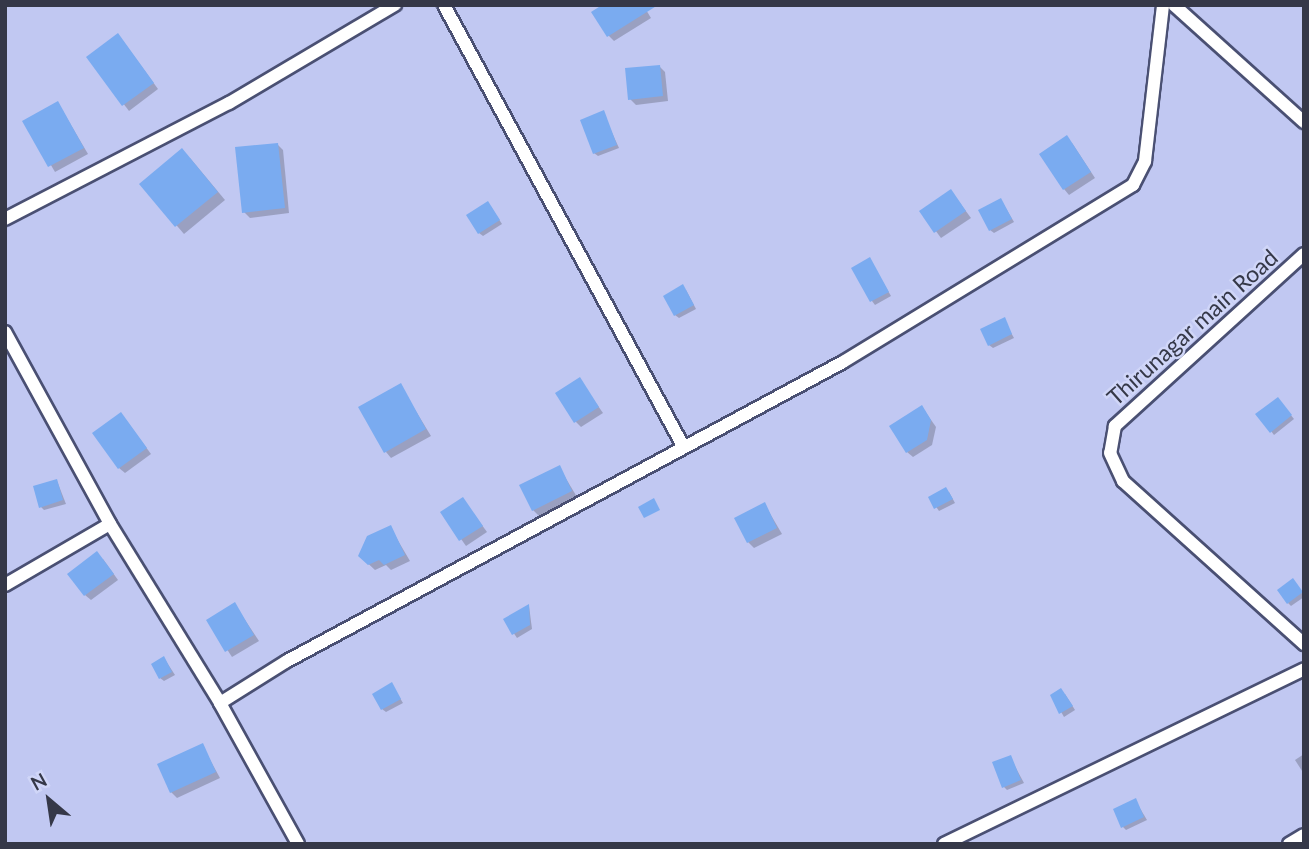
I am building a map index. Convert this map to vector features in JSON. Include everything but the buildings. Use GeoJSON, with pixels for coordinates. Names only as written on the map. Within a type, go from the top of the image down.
{"type":"FeatureCollection","features":[{"type":"Feature","properties":{"kind":"street"},"geometry":{"type":"LineString","coordinates":[[5,219],[229,103],[395,5]]}},
{"type":"Feature","properties":{"kind":"street"},"geometry":{"type":"LineString","coordinates":[[444,5],[683,446]]}},
{"type":"Feature","properties":{"kind":"street"},"geometry":{"type":"LineString","coordinates":[[220,703],[287,661],[843,362],[1133,186],[1145,161],[1163,5]]}},
{"type":"Feature","properties":{"kind":"street"},"geometry":{"type":"LineString","coordinates":[[1174,5],[1304,122]]}},
{"type":"Feature","properties":{"kind":"street","name":"Thirunagar main Road"},"geometry":{"type":"LineString","coordinates":[[1304,254],[1115,426],[1110,453],[1123,481],[1304,644]]}},
{"type":"Feature","properties":{"kind":"street"},"geometry":{"type":"LineString","coordinates":[[5,332],[110,524],[220,703],[298,844]]}},
{"type":"Feature","properties":{"kind":"street"},"geometry":{"type":"LineString","coordinates":[[5,584],[110,524]]}},
{"type":"Feature","properties":{"kind":"street"},"geometry":{"type":"LineString","coordinates":[[944,844],[1304,669]]}},
{"type":"Feature","properties":{"kind":"street"},"geometry":{"type":"LineString","coordinates":[[1289,844],[1304,835]]}}]}
